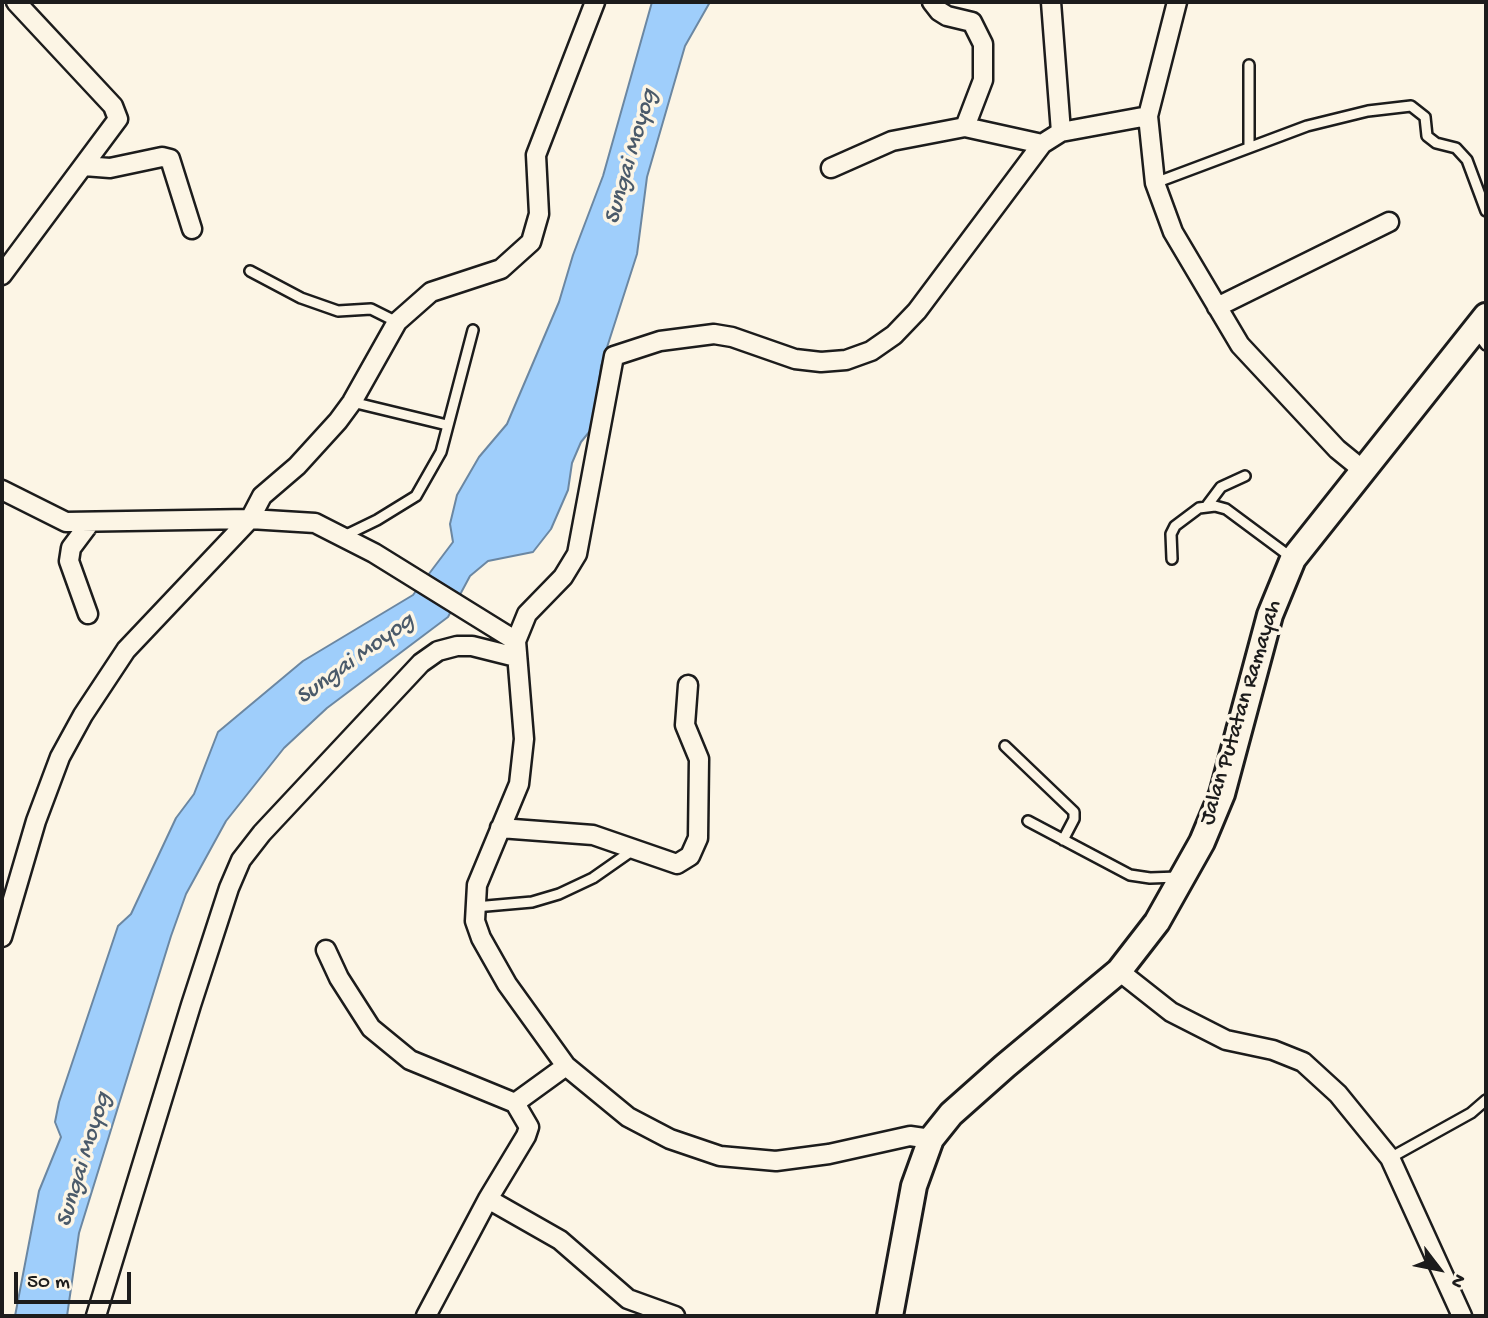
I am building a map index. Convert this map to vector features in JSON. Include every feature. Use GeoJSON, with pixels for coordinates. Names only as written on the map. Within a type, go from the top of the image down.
{"type":"FeatureCollection","features":[{"type":"Feature","properties":{"kind":"main road","name":"Jalan Putatan Ramayah"},"geometry":{"type":"LineString","coordinates":[[890,1316],[914,1186],[931,1139],[951,1114],[1119,971],[1157,922],[1184,876],[1222,794],[1270,615],[1293,559],[1482,331]]}},
{"type":"Feature","properties":{"kind":"street"},"geometry":{"type":"LineString","coordinates":[[2,275],[118,119],[118,112],[16,2]]}},
{"type":"Feature","properties":{"kind":"street"},"geometry":{"type":"LineString","coordinates":[[2,937],[36,821],[60,757],[83,715],[126,650],[250,519],[261,496],[319,444],[352,402],[397,322],[431,292],[501,269],[531,242],[539,214],[536,155],[594,2]]}},
{"type":"Feature","properties":{"kind":"street"},"geometry":{"type":"LineString","coordinates":[[932,2],[947,16],[972,22],[983,44],[983,80],[965,127]]}},
{"type":"Feature","properties":{"kind":"street"},"geometry":{"type":"LineString","coordinates":[[1051,2],[1061,132]]}},
{"type":"Feature","properties":{"kind":"street"},"geometry":{"type":"LineString","coordinates":[[1177,2],[1148,116],[1155,183],[1173,232],[1240,345],[1337,449],[1364,471]]}},
{"type":"Feature","properties":{"kind":"street"},"geometry":{"type":"LineString","coordinates":[[931,1139],[910,1136],[829,1154],[776,1161],[720,1156],[670,1139],[628,1118],[566,1066],[507,984],[481,938],[474,907],[477,885],[519,784],[524,739],[523,701],[516,649],[527,614],[563,577],[577,554],[614,356],[660,341],[713,334],[795,359],[821,362],[846,360],[871,351],[894,335],[917,311],[1042,144],[1061,132],[1148,116]]}},
{"type":"Feature","properties":{"kind":"street"},"geometry":{"type":"LineString","coordinates":[[831,168],[892,141],[965,127],[1042,144]]}},
{"type":"Feature","properties":{"kind":"street"},"geometry":{"type":"LineString","coordinates":[[84,166],[110,168],[162,157],[170,159],[192,229]]}},
{"type":"Feature","properties":{"kind":"street"},"geometry":{"type":"LineString","coordinates":[[1217,306],[1390,222]]}},
{"type":"Feature","properties":{"kind":"street"},"geometry":{"type":"LineString","coordinates":[[2,490],[49,516],[89,524],[250,519],[315,523],[374,553],[490,626],[516,649]]}},
{"type":"Feature","properties":{"kind":"street"},"geometry":{"type":"LineString","coordinates":[[88,614],[69,561],[71,548],[89,524]]}},
{"type":"Feature","properties":{"kind":"street"},"geometry":{"type":"LineString","coordinates":[[96,1316],[171,1067],[229,888],[241,860],[262,833],[421,663],[438,651],[457,646],[516,649]]}},
{"type":"Feature","properties":{"kind":"street"},"geometry":{"type":"LineString","coordinates":[[500,828],[593,835],[677,864],[695,849],[699,759],[685,725],[688,685]]}},
{"type":"Feature","properties":{"kind":"street"},"geometry":{"type":"LineString","coordinates":[[326,950],[339,978],[371,1028],[426,1068],[515,1103],[529,1127],[426,1316]]}},
{"type":"Feature","properties":{"kind":"street"},"geometry":{"type":"LineString","coordinates":[[1119,971],[1171,1012],[1215,1035],[1273,1050],[1303,1062],[1338,1094],[1390,1158],[1462,1316]]}},
{"type":"Feature","properties":{"kind":"street"},"geometry":{"type":"LineString","coordinates":[[515,1103],[566,1066]]}},
{"type":"Feature","properties":{"kind":"street"},"geometry":{"type":"LineString","coordinates":[[488,1199],[561,1240],[628,1299],[675,1316]]}},
{"type":"Feature","properties":{"kind":"lane"},"geometry":{"type":"LineString","coordinates":[[1249,65],[1249,147]]}},
{"type":"Feature","properties":{"kind":"lane"},"geometry":{"type":"LineString","coordinates":[[1155,183],[1307,126],[1368,111],[1411,106],[1420,110],[1425,117],[1427,136],[1436,143],[1456,148],[1467,160],[1486,211]]}},
{"type":"Feature","properties":{"kind":"lane"},"geometry":{"type":"LineString","coordinates":[[250,271],[301,298],[338,311],[371,309],[397,322]]}},
{"type":"Feature","properties":{"kind":"lane"},"geometry":{"type":"LineString","coordinates":[[344,536],[416,496],[441,452],[473,330]]}},
{"type":"Feature","properties":{"kind":"lane"},"geometry":{"type":"LineString","coordinates":[[352,402],[447,425]]}},
{"type":"Feature","properties":{"kind":"lane"},"geometry":{"type":"LineString","coordinates":[[1172,559],[1171,534],[1175,526],[1184,517],[1206,507],[1222,487],[1245,476]]}},
{"type":"Feature","properties":{"kind":"lane"},"geometry":{"type":"LineString","coordinates":[[1206,507],[1226,509],[1293,559]]}},
{"type":"Feature","properties":{"kind":"lane"},"geometry":{"type":"LineString","coordinates":[[1005,746],[1073,812],[1074,819],[1063,840]]}},
{"type":"Feature","properties":{"kind":"lane"},"geometry":{"type":"LineString","coordinates":[[1028,821],[1130,875],[1150,878],[1184,876]]}},
{"type":"Feature","properties":{"kind":"lane"},"geometry":{"type":"LineString","coordinates":[[474,907],[532,902],[559,894],[593,878],[635,849]]}},
{"type":"Feature","properties":{"kind":"lane"},"geometry":{"type":"LineString","coordinates":[[1390,1158],[1471,1113],[1486,1100]]}},
{"type":"Feature","properties":{"kind":"water","name":"Sungai Moyog"},"geometry":{"type":"Polygon","coordinates":[[[652,2],[710,2],[685,46],[647,177],[637,254],[601,366],[594,426],[581,442],[572,463],[568,490],[551,529],[533,552],[488,561],[470,576],[448,617],[327,708],[284,748],[226,821],[186,894],[171,936],[79,1233],[67,1316],[15,1316],[39,1191],[61,1137],[55,1122],[59,1102],[118,926],[131,914],[176,818],[194,794],[218,732],[303,661],[413,595],[453,542],[450,524],[457,495],[479,457],[507,424],[559,302],[573,255],[603,176],[652,2]]]}}]}
